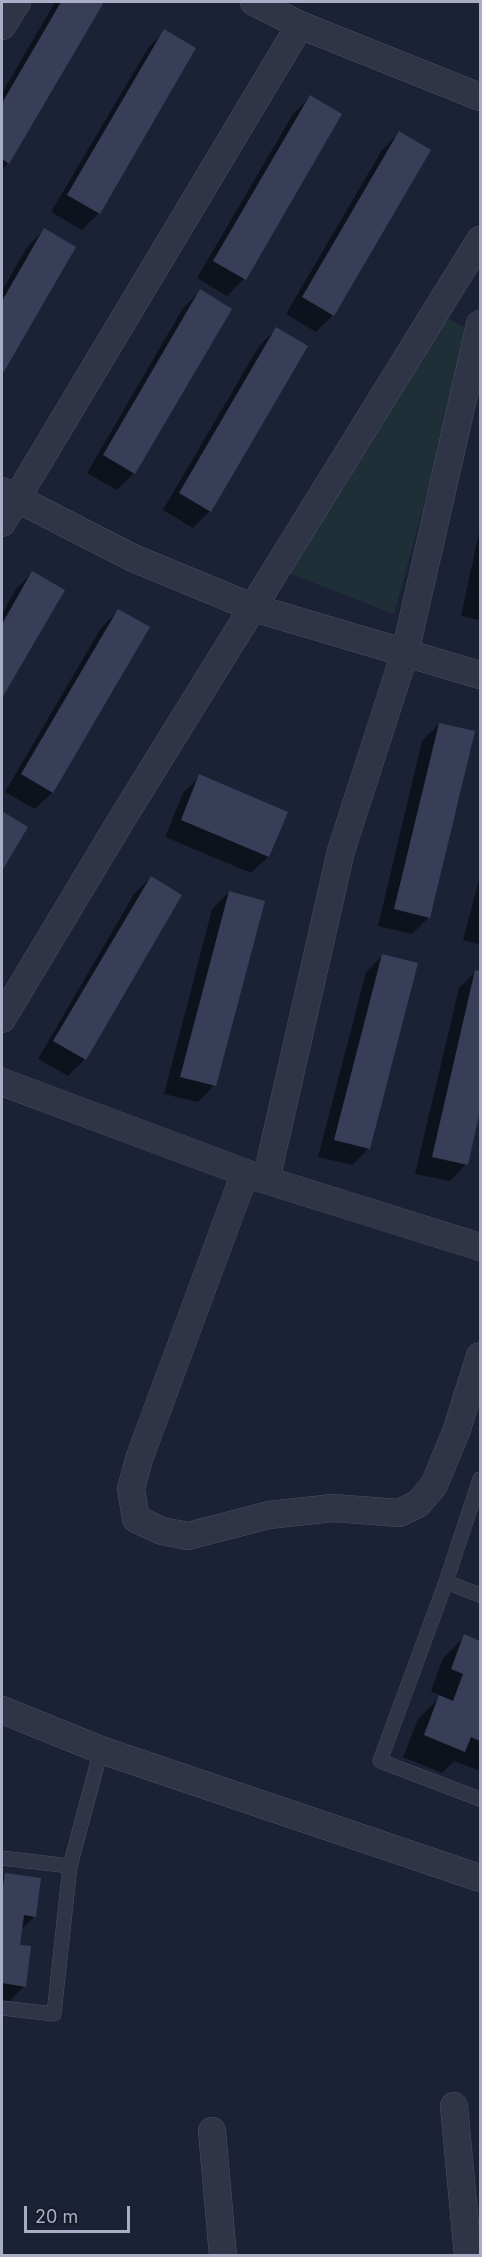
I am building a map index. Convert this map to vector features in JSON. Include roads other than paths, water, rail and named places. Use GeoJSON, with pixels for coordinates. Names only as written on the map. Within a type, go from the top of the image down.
{"type":"FeatureCollection","features":[{"type":"Feature","properties":{"kind":"street"},"geometry":{"type":"LineString","coordinates":[[2,26],[17,2]]}},
{"type":"Feature","properties":{"kind":"street"},"geometry":{"type":"LineString","coordinates":[[257,2],[300,25],[480,97]]}},
{"type":"Feature","properties":{"kind":"street"},"geometry":{"type":"LineString","coordinates":[[2,523],[9,494],[300,25]]}},
{"type":"Feature","properties":{"kind":"street"},"geometry":{"type":"LineString","coordinates":[[2,1019],[125,814],[480,240]]}},
{"type":"Feature","properties":{"kind":"street"},"geometry":{"type":"LineString","coordinates":[[480,324],[405,653],[341,851],[255,1177],[139,1459],[131,1488],[136,1518],[162,1531],[188,1536],[269,1515],[333,1508],[399,1513],[418,1504],[434,1485],[456,1432],[480,1356]]}},
{"type":"Feature","properties":{"kind":"street"},"geometry":{"type":"LineString","coordinates":[[9,494],[133,558],[254,608],[480,675]]}},
{"type":"Feature","properties":{"kind":"street"},"geometry":{"type":"LineString","coordinates":[[2,1082],[255,1177],[480,1246]]}},
{"type":"Feature","properties":{"kind":"street"},"geometry":{"type":"LineString","coordinates":[[2,1710],[101,1750],[480,1878]]}},
{"type":"Feature","properties":{"kind":"street"},"geometry":{"type":"LineString","coordinates":[[454,2106],[468,2256]]}},
{"type":"Feature","properties":{"kind":"street"},"geometry":{"type":"LineString","coordinates":[[212,2131],[223,2256]]}},
{"type":"Feature","properties":{"kind":"lane"},"geometry":{"type":"LineString","coordinates":[[480,1479],[478,1495],[380,1761],[480,1799]]}},
{"type":"Feature","properties":{"kind":"lane"},"geometry":{"type":"LineString","coordinates":[[446,1582],[480,1595]]}},
{"type":"Feature","properties":{"kind":"lane"},"geometry":{"type":"LineString","coordinates":[[2,2008],[54,2014],[70,1866],[101,1750]]}},
{"type":"Feature","properties":{"kind":"lane"},"geometry":{"type":"LineString","coordinates":[[2,1858],[70,1866]]}}]}
